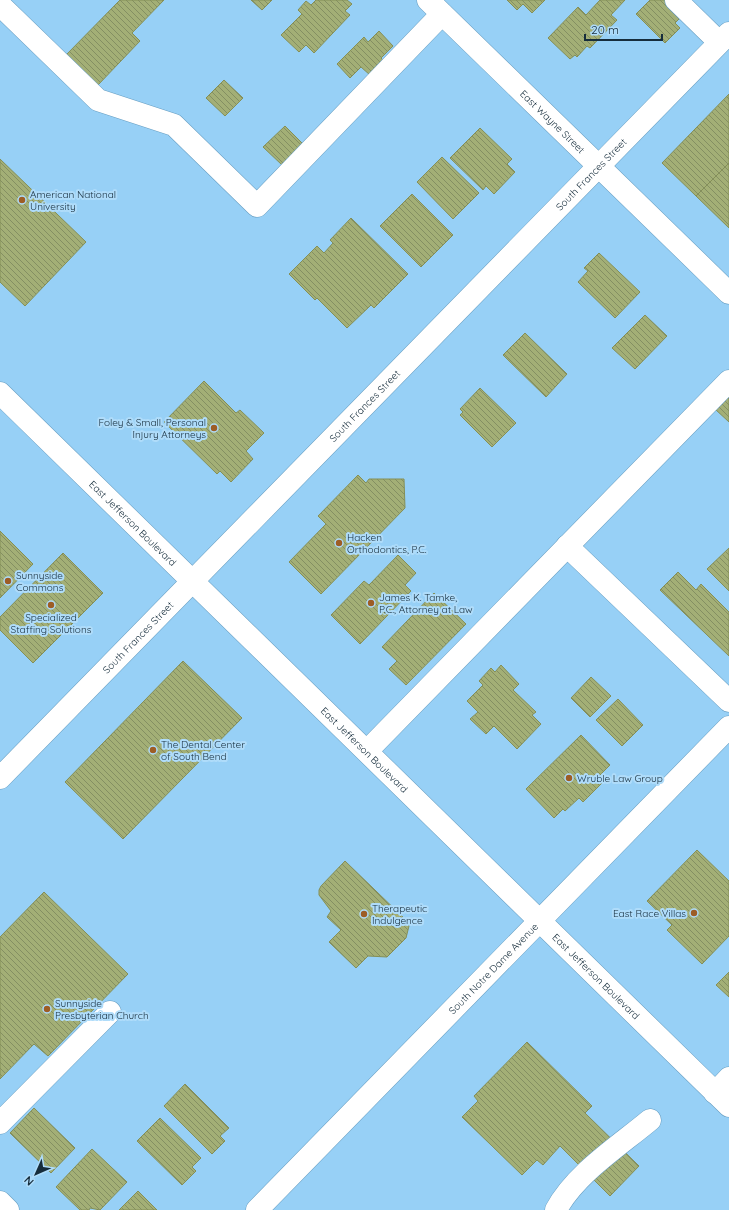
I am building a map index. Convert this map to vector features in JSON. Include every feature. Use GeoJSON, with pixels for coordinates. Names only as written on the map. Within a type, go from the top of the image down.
{"type":"FeatureCollection","features":[{"type":"Feature","properties":{"kind":"street"},"geometry":{"type":"LineString","coordinates":[[676,0],[724,38]]}},
{"type":"Feature","properties":{"kind":"street"},"geometry":{"type":"LineString","coordinates":[[0,5],[98,100],[174,125],[257,206],[435,7]]}},
{"type":"Feature","properties":{"kind":"street","name":"East Wayne Street"},"geometry":{"type":"LineString","coordinates":[[435,7],[729,293]]}},
{"type":"Feature","properties":{"kind":"street","name":"South Frances Street"},"geometry":{"type":"LineString","coordinates":[[2,772],[191,582],[724,38]]}},
{"type":"Feature","properties":{"kind":"street"},"geometry":{"type":"LineString","coordinates":[[367,751],[729,381]]}},
{"type":"Feature","properties":{"kind":"street","name":"East Jefferson Boulevard"},"geometry":{"type":"LineString","coordinates":[[0,393],[191,582],[367,751],[539,921],[724,1092]]}},
{"type":"Feature","properties":{"kind":"street"},"geometry":{"type":"LineString","coordinates":[[567,546],[729,702]]}},
{"type":"Feature","properties":{"kind":"street","name":"South Notre Dame Avenue"},"geometry":{"type":"LineString","coordinates":[[256,1210],[729,727]]}},
{"type":"Feature","properties":{"kind":"street"},"geometry":{"type":"LineString","coordinates":[[0,1123],[110,1012]]}},
{"type":"Feature","properties":{"kind":"street"},"geometry":{"type":"LineString","coordinates":[[556,1210],[562,1198],[582,1177],[650,1120]]}},
{"type":"Feature","properties":{"kind":"street"},"geometry":{"type":"LineString","coordinates":[[0,1202],[8,1210]]}},
{"type":"Feature","properties":{"kind":"building"},"geometry":{"type":"Polygon","coordinates":[[[120,0],[164,0],[132,33],[140,41],[98,85],[66,55],[120,0]]]}},
{"type":"Feature","properties":{"kind":"building"},"geometry":{"type":"Polygon","coordinates":[[[251,0],[272,0],[262,10],[251,0]]]}},
{"type":"Feature","properties":{"kind":"building"},"geometry":{"type":"Polygon","coordinates":[[[316,0],[347,0],[352,4],[345,11],[350,15],[314,53],[306,45],[299,52],[281,35],[302,14],[298,10],[306,1],[311,5],[316,0]]]}},
{"type":"Feature","properties":{"kind":"building"},"geometry":{"type":"Polygon","coordinates":[[[507,0],[545,0],[532,13],[523,4],[517,10],[507,0]]]}},
{"type":"Feature","properties":{"kind":"building"},"geometry":{"type":"Polygon","coordinates":[[[600,0],[625,0],[611,15],[617,20],[590,48],[587,46],[577,57],[575,55],[570,59],[548,38],[578,7],[586,15],[600,0]]]}},
{"type":"Feature","properties":{"kind":"building"},"geometry":{"type":"Polygon","coordinates":[[[650,0],[666,0],[682,16],[675,23],[680,28],[665,43],[636,14],[650,0]]]}},
{"type":"Feature","properties":{"kind":"building"},"geometry":{"type":"Polygon","coordinates":[[[379,31],[393,46],[381,58],[384,61],[370,75],[361,67],[350,78],[337,64],[364,37],[368,42],[379,31]]]}},
{"type":"Feature","properties":{"kind":"building"},"geometry":{"type":"Polygon","coordinates":[[[224,80],[243,98],[225,116],[206,98],[224,80]]]}},
{"type":"Feature","properties":{"kind":"building"},"geometry":{"type":"Polygon","coordinates":[[[729,94],[729,163],[696,196],[662,163],[729,94]]]}},
{"type":"Feature","properties":{"kind":"building"},"geometry":{"type":"Polygon","coordinates":[[[285,126],[303,144],[282,165],[263,147],[285,126]]]}},
{"type":"Feature","properties":{"kind":"building"},"geometry":{"type":"Polygon","coordinates":[[[480,128],[512,159],[507,164],[515,172],[494,194],[486,186],[483,190],[450,158],[480,128]]]}},
{"type":"Feature","properties":{"kind":"building"},"geometry":{"type":"Polygon","coordinates":[[[442,157],[479,193],[453,219],[417,182],[442,157]]]}},
{"type":"Feature","properties":{"kind":"building","name":"American National University"},"geometry":{"type":"Polygon","coordinates":[[[0,159],[86,242],[25,306],[0,282],[0,159]]]}},
{"type":"Feature","properties":{"kind":"building"},"geometry":{"type":"Polygon","coordinates":[[[729,163],[729,228],[696,196],[729,163]]]}},
{"type":"Feature","properties":{"kind":"building"},"geometry":{"type":"Polygon","coordinates":[[[412,194],[453,235],[421,267],[380,226],[412,194]]]}},
{"type":"Feature","properties":{"kind":"building"},"geometry":{"type":"Polygon","coordinates":[[[351,218],[408,274],[374,308],[371,305],[347,328],[317,298],[315,300],[289,274],[317,246],[324,253],[333,243],[330,240],[351,218]]]}},
{"type":"Feature","properties":{"kind":"building"},"geometry":{"type":"Polygon","coordinates":[[[599,253],[640,292],[615,318],[578,282],[588,271],[584,268],[599,253]]]}},
{"type":"Feature","properties":{"kind":"building"},"geometry":{"type":"Polygon","coordinates":[[[645,315],[667,336],[635,369],[612,348],[645,315]]]}},
{"type":"Feature","properties":{"kind":"building"},"geometry":{"type":"Polygon","coordinates":[[[525,333],[567,374],[546,397],[503,355],[525,333]]]}},
{"type":"Feature","properties":{"kind":"building","name":"Foley & Small, Personal Injury Attorneys"},"geometry":{"type":"Polygon","coordinates":[[[204,381],[236,413],[240,410],[264,433],[246,451],[253,459],[231,482],[220,471],[217,474],[164,422],[204,381]]]}},
{"type":"Feature","properties":{"kind":"building"},"geometry":{"type":"Polygon","coordinates":[[[480,388],[516,423],[492,447],[460,415],[463,412],[460,409],[480,388]]]}},
{"type":"Feature","properties":{"kind":"building"},"geometry":{"type":"Polygon","coordinates":[[[729,394],[729,422],[715,409],[729,394]]]}},
{"type":"Feature","properties":{"kind":"building","name":"Hacken Orthodontics, P.C."},"geometry":{"type":"Polygon","coordinates":[[[358,475],[366,483],[369,479],[404,479],[405,508],[321,594],[289,562],[326,524],[318,516],[358,475]]]}},
{"type":"Feature","properties":{"kind":"building","name":"Sunnyside Commons"},"geometry":{"type":"Polygon","coordinates":[[[0,531],[33,564],[0,598],[0,531]]]}},
{"type":"Feature","properties":{"kind":"building"},"geometry":{"type":"Polygon","coordinates":[[[729,548],[729,591],[707,569],[729,548]]]}},
{"type":"Feature","properties":{"kind":"building","name":"Specialized Staffing Solutions"},"geometry":{"type":"Polygon","coordinates":[[[63,553],[103,593],[33,663],[0,630],[0,617],[63,553]]]}},
{"type":"Feature","properties":{"kind":"building","name":"James K. Tamke, P.C., Attorney at Law"},"geometry":{"type":"Polygon","coordinates":[[[398,555],[416,573],[405,585],[411,591],[360,644],[331,615],[364,581],[369,585],[398,555]]]}},
{"type":"Feature","properties":{"kind":"building"},"geometry":{"type":"Polygon","coordinates":[[[678,572],[696,590],[701,584],[729,612],[729,656],[660,590],[678,572]]]}},
{"type":"Feature","properties":{"kind":"building"},"geometry":{"type":"Polygon","coordinates":[[[434,593],[466,624],[406,685],[389,669],[397,661],[382,647],[434,593]]]}},
{"type":"Feature","properties":{"kind":"building","name":"The Dental Center of South Bend"},"geometry":{"type":"Polygon","coordinates":[[[183,661],[242,718],[123,839],[65,782],[183,661]]]}},
{"type":"Feature","properties":{"kind":"building"},"geometry":{"type":"Polygon","coordinates":[[[501,665],[519,684],[513,690],[536,712],[532,715],[541,724],[517,749],[494,726],[486,734],[470,719],[478,712],[467,701],[483,685],[479,681],[491,668],[495,672],[501,665]]]}},
{"type":"Feature","properties":{"kind":"building"},"geometry":{"type":"Polygon","coordinates":[[[591,677],[611,696],[590,717],[571,698],[591,677]]]}},
{"type":"Feature","properties":{"kind":"building"},"geometry":{"type":"Polygon","coordinates":[[[618,699],[643,725],[622,746],[596,720],[618,699]]]}},
{"type":"Feature","properties":{"kind":"building","name":"Wruble Law Group"},"geometry":{"type":"Polygon","coordinates":[[[581,735],[610,765],[599,776],[604,781],[583,802],[579,798],[565,811],[563,809],[554,818],[526,789],[581,735]]]}},
{"type":"Feature","properties":{"kind":"building","name":"East Race Villas"},"geometry":{"type":"Polygon","coordinates":[[[697,850],[729,881],[729,936],[702,964],[667,930],[672,925],[647,901],[697,850]]]}},
{"type":"Feature","properties":{"kind":"building","name":"Therapeutic Indulgence"},"geometry":{"type":"Polygon","coordinates":[[[345,861],[407,921],[409,926],[406,938],[387,957],[368,956],[356,968],[329,942],[341,930],[327,917],[331,911],[319,895],[321,886],[345,861]]]}},
{"type":"Feature","properties":{"kind":"building","name":"Sunnyside Presbyterian Church"},"geometry":{"type":"Polygon","coordinates":[[[44,892],[128,974],[48,1056],[34,1044],[0,1079],[0,937],[44,892]]]}},
{"type":"Feature","properties":{"kind":"building"},"geometry":{"type":"Polygon","coordinates":[[[729,972],[729,997],[716,985],[729,972]]]}},
{"type":"Feature","properties":{"kind":"building"},"geometry":{"type":"Polygon","coordinates":[[[527,1042],[592,1106],[585,1113],[639,1166],[610,1196],[560,1146],[543,1165],[537,1160],[522,1175],[462,1117],[478,1101],[474,1096],[527,1042]]]}},
{"type":"Feature","properties":{"kind":"building"},"geometry":{"type":"Polygon","coordinates":[[[185,1084],[229,1128],[220,1136],[225,1141],[212,1154],[164,1106],[185,1084]]]}},
{"type":"Feature","properties":{"kind":"building"},"geometry":{"type":"Polygon","coordinates":[[[34,1108],[75,1148],[51,1173],[10,1133],[34,1108]]]}},
{"type":"Feature","properties":{"kind":"building"},"geometry":{"type":"Polygon","coordinates":[[[160,1118],[201,1158],[192,1167],[196,1171],[182,1185],[137,1141],[160,1118]]]}},
{"type":"Feature","properties":{"kind":"building"},"geometry":{"type":"Polygon","coordinates":[[[92,1149],[127,1182],[100,1210],[90,1208],[89,1210],[80,1210],[56,1187],[92,1149]]]}},
{"type":"Feature","properties":{"kind":"building"},"geometry":{"type":"Polygon","coordinates":[[[138,1191],[157,1210],[119,1210],[138,1191]]]}},
{"type":"Feature","properties":{"kind":"place","name":"American National University"},"geometry":{"type":"Point","coordinates":[22,200]}},
{"type":"Feature","properties":{"kind":"place","name":"Foley & Small, Personal Injury Attorneys"},"geometry":{"type":"Point","coordinates":[214,428]}},
{"type":"Feature","properties":{"kind":"place","name":"Hacken Orthodontics, P.C."},"geometry":{"type":"Point","coordinates":[339,543]}},
{"type":"Feature","properties":{"kind":"place","name":"Sunnyside Commons"},"geometry":{"type":"Point","coordinates":[8,581]}},
{"type":"Feature","properties":{"kind":"place","name":"James K. Tamke, P.C., Attorney at Law"},"geometry":{"type":"Point","coordinates":[371,603]}},
{"type":"Feature","properties":{"kind":"place","name":"Specialized Staffing Solutions"},"geometry":{"type":"Point","coordinates":[51,605]}},
{"type":"Feature","properties":{"kind":"place","name":"The Dental Center of South Bend"},"geometry":{"type":"Point","coordinates":[153,750]}},
{"type":"Feature","properties":{"kind":"place","name":"Wruble Law Group"},"geometry":{"type":"Point","coordinates":[569,778]}},
{"type":"Feature","properties":{"kind":"place","name":"East Race Villas"},"geometry":{"type":"Point","coordinates":[694,913]}},
{"type":"Feature","properties":{"kind":"place","name":"Therapeutic Indulgence"},"geometry":{"type":"Point","coordinates":[364,914]}},
{"type":"Feature","properties":{"kind":"place","name":"Sunnyside Presbyterian Church"},"geometry":{"type":"Point","coordinates":[47,1009]}}]}
